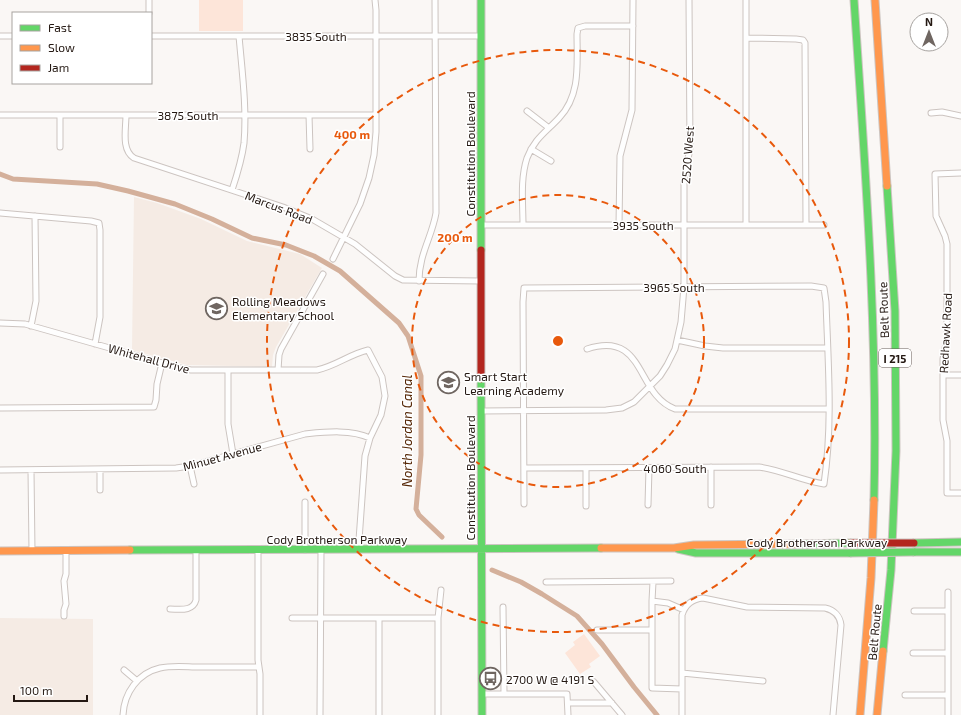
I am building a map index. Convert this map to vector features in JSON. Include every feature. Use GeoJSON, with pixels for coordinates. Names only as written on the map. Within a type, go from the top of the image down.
{"type":"FeatureCollection","features":[{"type":"Feature","properties":{"kind":"main road","name":"Constitution Boulevard"},"geometry":{"type":"LineString","coordinates":[[481,0],[480,548],[482,715]]}},
{"type":"Feature","properties":{"kind":"main road","name":"Belt Route"},"geometry":{"type":"LineString","coordinates":[[854,0],[874,337],[873,529],[870,596],[860,715]]}},
{"type":"Feature","properties":{"kind":"main road","name":"Belt Route"},"geometry":{"type":"LineString","coordinates":[[875,0],[895,311],[896,443],[890,570],[877,715]]}},
{"type":"Feature","properties":{"kind":"main road","name":"Cody Brotherson Parkway"},"geometry":{"type":"LineString","coordinates":[[0,551],[674,548],[694,544],[961,542]]}},
{"type":"Feature","properties":{"kind":"main road","name":"Cody Brotherson Parkway"},"geometry":{"type":"LineString","coordinates":[[674,548],[696,553],[961,552]]}},
{"type":"Feature","properties":{"kind":"street"},"geometry":{"type":"LineString","coordinates":[[149,0],[149,12]]}},
{"type":"Feature","properties":{"kind":"street"},"geometry":{"type":"LineString","coordinates":[[333,259],[360,204],[369,178],[374,150],[376,115],[375,0]]}},
{"type":"Feature","properties":{"kind":"street"},"geometry":{"type":"LineString","coordinates":[[419,281],[420,263],[436,213],[436,0]]}},
{"type":"Feature","properties":{"kind":"street"},"geometry":{"type":"LineString","coordinates":[[619,226],[620,156],[632,110],[633,0]]}},
{"type":"Feature","properties":{"kind":"street","name":"2520 West"},"geometry":{"type":"LineString","coordinates":[[481,411],[622,408],[634,402],[650,386],[667,365],[677,340],[683,312],[684,182],[690,148],[689,0]]}},
{"type":"Feature","properties":{"kind":"street"},"geometry":{"type":"LineString","coordinates":[[746,0],[746,225]]}},
{"type":"Feature","properties":{"kind":"street"},"geometry":{"type":"LineString","coordinates":[[523,226],[524,171],[531,149],[542,134],[564,113],[574,95],[576,83],[578,28],[584,26],[632,26]]}},
{"type":"Feature","properties":{"kind":"street"},"geometry":{"type":"LineString","coordinates":[[0,36],[12,36]]}},
{"type":"Feature","properties":{"kind":"street","name":"3835 South"},"geometry":{"type":"LineString","coordinates":[[152,36],[481,36]]}},
{"type":"Feature","properties":{"kind":"street"},"geometry":{"type":"LineString","coordinates":[[232,190],[242,152],[244,115],[239,36]]}},
{"type":"Feature","properties":{"kind":"street"},"geometry":{"type":"LineString","coordinates":[[746,38],[796,39],[803,40],[805,46],[806,225]]}},
{"type":"Feature","properties":{"kind":"street"},"geometry":{"type":"LineString","coordinates":[[527,111],[549,128]]}},
{"type":"Feature","properties":{"kind":"street"},"geometry":{"type":"LineString","coordinates":[[931,113],[942,112],[961,116]]}},
{"type":"Feature","properties":{"kind":"street","name":"3875 South"},"geometry":{"type":"LineString","coordinates":[[0,115],[376,115]]}},
{"type":"Feature","properties":{"kind":"street"},"geometry":{"type":"LineString","coordinates":[[60,115],[60,147]]}},
{"type":"Feature","properties":{"kind":"street","name":"Marcus Road"},"geometry":{"type":"LineString","coordinates":[[126,115],[126,145],[128,152],[132,157],[302,214],[361,247],[398,277],[406,280],[481,281]]}},
{"type":"Feature","properties":{"kind":"street"},"geometry":{"type":"LineString","coordinates":[[309,115],[310,150]]}},
{"type":"Feature","properties":{"kind":"street"},"geometry":{"type":"LineString","coordinates":[[531,149],[551,161]]}},
{"type":"Feature","properties":{"kind":"street","name":"Redhawk Road"},"geometry":{"type":"LineString","coordinates":[[961,173],[935,174],[936,216],[947,244],[947,338],[943,359],[943,420],[947,441],[947,493],[961,493]]}},
{"type":"Feature","properties":{"kind":"street"},"geometry":{"type":"LineString","coordinates":[[0,213],[99,223],[100,317],[95,344]]}},
{"type":"Feature","properties":{"kind":"street"},"geometry":{"type":"LineString","coordinates":[[31,326],[36,301],[36,216]]}},
{"type":"Feature","properties":{"kind":"street","name":"3935 South"},"geometry":{"type":"LineString","coordinates":[[481,225],[824,225]]}},
{"type":"Feature","properties":{"kind":"street"},"geometry":{"type":"LineString","coordinates":[[278,370],[281,349],[323,274]]}},
{"type":"Feature","properties":{"kind":"street","name":"3965 South"},"geometry":{"type":"LineString","coordinates":[[523,410],[524,288],[811,286],[824,288],[826,302],[827,348]]}},
{"type":"Feature","properties":{"kind":"street","name":"Whitehall Drive"},"geometry":{"type":"LineString","coordinates":[[0,323],[18,323],[31,326],[191,370],[307,371],[323,369],[338,364],[359,352],[368,350],[382,377],[385,396],[381,415],[370,438]]}},
{"type":"Feature","properties":{"kind":"street"},"geometry":{"type":"LineString","coordinates":[[587,349],[596,346],[617,346],[625,350],[662,401],[675,409],[829,409],[827,348],[723,348],[677,340]]}},
{"type":"Feature","properties":{"kind":"street"},"geometry":{"type":"LineString","coordinates":[[0,408],[154,407],[162,363]]}},
{"type":"Feature","properties":{"kind":"street"},"geometry":{"type":"LineString","coordinates":[[228,370],[228,424],[233,454]]}},
{"type":"Feature","properties":{"kind":"street"},"geometry":{"type":"LineString","coordinates":[[943,375],[961,375]]}},
{"type":"Feature","properties":{"kind":"street","name":"4060 South"},"geometry":{"type":"LineString","coordinates":[[524,468],[759,467],[771,468],[810,482],[824,484],[829,409]]}},
{"type":"Feature","properties":{"kind":"street"},"geometry":{"type":"LineString","coordinates":[[523,410],[524,504]]}},
{"type":"Feature","properties":{"kind":"street","name":"Minuet Avenue"},"geometry":{"type":"LineString","coordinates":[[0,470],[159,469],[190,466],[305,434],[354,433],[370,438]]}},
{"type":"Feature","properties":{"kind":"street"},"geometry":{"type":"LineString","coordinates":[[359,550],[358,540],[364,462],[366,449],[370,438]]}},
{"type":"Feature","properties":{"kind":"street"},"geometry":{"type":"LineString","coordinates":[[190,466],[194,484]]}},
{"type":"Feature","properties":{"kind":"street"},"geometry":{"type":"LineString","coordinates":[[711,467],[711,505]]}},
{"type":"Feature","properties":{"kind":"street"},"geometry":{"type":"LineString","coordinates":[[586,468],[586,506]]}},
{"type":"Feature","properties":{"kind":"street"},"geometry":{"type":"LineString","coordinates":[[648,468],[648,505]]}},
{"type":"Feature","properties":{"kind":"street"},"geometry":{"type":"LineString","coordinates":[[32,470],[32,551]]}},
{"type":"Feature","properties":{"kind":"street"},"geometry":{"type":"LineString","coordinates":[[100,470],[100,490]]}},
{"type":"Feature","properties":{"kind":"street"},"geometry":{"type":"LineString","coordinates":[[305,502],[305,550]]}},
{"type":"Feature","properties":{"kind":"street"},"geometry":{"type":"LineString","coordinates":[[64,616],[66,604],[64,581],[66,574],[66,550]]}},
{"type":"Feature","properties":{"kind":"street"},"geometry":{"type":"LineString","coordinates":[[170,609],[190,608],[195,604],[196,550]]}},
{"type":"Feature","properties":{"kind":"street"},"geometry":{"type":"LineString","coordinates":[[258,550],[260,715]]}},
{"type":"Feature","properties":{"kind":"street"},"geometry":{"type":"LineString","coordinates":[[320,550],[320,715]]}},
{"type":"Feature","properties":{"kind":"street"},"geometry":{"type":"LineString","coordinates":[[546,582],[671,581]]}},
{"type":"Feature","properties":{"kind":"street"},"geometry":{"type":"LineString","coordinates":[[653,582],[652,688],[682,688]]}},
{"type":"Feature","properties":{"kind":"street"},"geometry":{"type":"LineString","coordinates":[[438,715],[438,618],[441,590]]}},
{"type":"Feature","properties":{"kind":"street"},"geometry":{"type":"LineString","coordinates":[[948,592],[948,715]]}},
{"type":"Feature","properties":{"kind":"street"},"geometry":{"type":"LineString","coordinates":[[682,715],[682,615],[684,610],[692,601],[703,598],[747,607],[825,608],[833,610],[839,618],[841,625],[833,715]]}},
{"type":"Feature","properties":{"kind":"street"},"geometry":{"type":"LineString","coordinates":[[652,601],[668,602],[684,610]]}},
{"type":"Feature","properties":{"kind":"street"},"geometry":{"type":"LineString","coordinates":[[503,607],[504,694]]}},
{"type":"Feature","properties":{"kind":"street"},"geometry":{"type":"LineString","coordinates":[[914,611],[948,611]]}},
{"type":"Feature","properties":{"kind":"street"},"geometry":{"type":"LineString","coordinates":[[292,618],[438,618]]}},
{"type":"Feature","properties":{"kind":"street"},"geometry":{"type":"LineString","coordinates":[[379,618],[379,715]]}},
{"type":"Feature","properties":{"kind":"street"},"geometry":{"type":"LineString","coordinates":[[597,630],[652,630]]}},
{"type":"Feature","properties":{"kind":"street"},"geometry":{"type":"LineString","coordinates":[[913,653],[948,653]]}},
{"type":"Feature","properties":{"kind":"street"},"geometry":{"type":"LineString","coordinates":[[123,715],[127,696],[136,681],[150,671],[165,667],[259,667]]}},
{"type":"Feature","properties":{"kind":"street"},"geometry":{"type":"LineString","coordinates":[[124,670],[136,681]]}},
{"type":"Feature","properties":{"kind":"street"},"geometry":{"type":"LineString","coordinates":[[682,673],[763,681]]}},
{"type":"Feature","properties":{"kind":"street"},"geometry":{"type":"LineString","coordinates":[[594,682],[622,715]]}},
{"type":"Feature","properties":{"kind":"street"},"geometry":{"type":"LineString","coordinates":[[482,694],[568,694],[568,715]]}},
{"type":"Feature","properties":{"kind":"street"},"geometry":{"type":"LineString","coordinates":[[905,695],[948,695]]}},
{"type":"Feature","properties":{"kind":"street"},"geometry":{"type":"LineString","coordinates":[[568,703],[612,703]]}},
{"type":"Feature","properties":{"kind":"shaded area"},"geometry":{"type":"Polygon","coordinates":[[[199,0],[243,0],[243,31],[199,31],[199,0]]]}},
{"type":"Feature","properties":{"kind":"shaded area","name":"Rolling Meadows Elementary School"},"geometry":{"type":"Polygon","coordinates":[[[134,197],[157,203],[201,219],[247,241],[300,254],[322,268],[276,347],[273,355],[272,367],[187,365],[132,350],[134,197]]]}},
{"type":"Feature","properties":{"kind":"shaded area"},"geometry":{"type":"Polygon","coordinates":[[[0,618],[93,619],[93,715],[0,715],[0,618]]]}},
{"type":"Feature","properties":{"kind":"shaded area"},"geometry":{"type":"Polygon","coordinates":[[[584,634],[600,656],[589,664],[591,667],[580,674],[565,653],[575,645],[573,642],[584,634]]]}},
{"type":"Feature","properties":{"kind":"waterway","name":"North Jordan Canal"},"geometry":{"type":"LineString","coordinates":[[0,174],[13,179],[97,184],[175,204],[212,219],[252,238],[286,245],[314,256],[340,271],[399,323],[408,336],[421,376],[421,455],[416,509],[419,515],[442,537]]}},
{"type":"Feature","properties":{"kind":"waterway","name":"North Jordan Canal"},"geometry":{"type":"LineString","coordinates":[[492,570],[521,582],[577,616],[602,644],[657,715]]}},
{"type":"Feature","properties":{"kind":"traffic: fast"},"geometry":{"type":"LineString","coordinates":[[481,0],[481,250]]}},
{"type":"Feature","properties":{"kind":"traffic: fast"},"geometry":{"type":"LineString","coordinates":[[854,0],[870,250],[875,437],[874,500]]}},
{"type":"Feature","properties":{"kind":"traffic: fast"},"geometry":{"type":"LineString","coordinates":[[883,651],[891,570],[896,451],[895,311],[887,186]]}},
{"type":"Feature","properties":{"kind":"traffic: fast"},"geometry":{"type":"LineString","coordinates":[[481,379],[482,715]]}},
{"type":"Feature","properties":{"kind":"traffic: fast"},"geometry":{"type":"LineString","coordinates":[[914,543],[961,542]]}},
{"type":"Feature","properties":{"kind":"traffic: fast"},"geometry":{"type":"LineString","coordinates":[[799,544],[850,543]]}},
{"type":"Feature","properties":{"kind":"traffic: fast"},"geometry":{"type":"LineString","coordinates":[[130,550],[601,548]]}},
{"type":"Feature","properties":{"kind":"traffic: fast"},"geometry":{"type":"LineString","coordinates":[[678,549],[696,553],[850,553]]}},
{"type":"Feature","properties":{"kind":"traffic: fast"},"geometry":{"type":"LineString","coordinates":[[914,552],[961,552]]}},
{"type":"Feature","properties":{"kind":"traffic: fast"},"geometry":{"type":"LineString","coordinates":[[850,553],[914,552]]}},
{"type":"Feature","properties":{"kind":"traffic: slow"},"geometry":{"type":"LineString","coordinates":[[875,0],[887,186]]}},
{"type":"Feature","properties":{"kind":"traffic: slow"},"geometry":{"type":"LineString","coordinates":[[860,715],[871,578],[874,500]]}},
{"type":"Feature","properties":{"kind":"traffic: slow"},"geometry":{"type":"LineString","coordinates":[[601,548],[674,548],[694,545],[799,544]]}},
{"type":"Feature","properties":{"kind":"traffic: slow"},"geometry":{"type":"LineString","coordinates":[[0,551],[130,550]]}},
{"type":"Feature","properties":{"kind":"traffic: slow"},"geometry":{"type":"LineString","coordinates":[[877,715],[883,651]]}},
{"type":"Feature","properties":{"kind":"traffic: jam"},"geometry":{"type":"LineString","coordinates":[[481,250],[481,379]]}},
{"type":"Feature","properties":{"kind":"traffic: jam"},"geometry":{"type":"LineString","coordinates":[[850,543],[914,543]]}},
{"type":"Feature","properties":{"kind":"place","name":"Rolling Meadows Elementary School"},"geometry":{"type":"Point","coordinates":[216,308]}},
{"type":"Feature","properties":{"kind":"place","name":"Smart Start Learning Academy"},"geometry":{"type":"Point","coordinates":[449,383]}},
{"type":"Feature","properties":{"kind":"place","name":"2700 W @ 4191 S"},"geometry":{"type":"Point","coordinates":[490,679]}}]}
